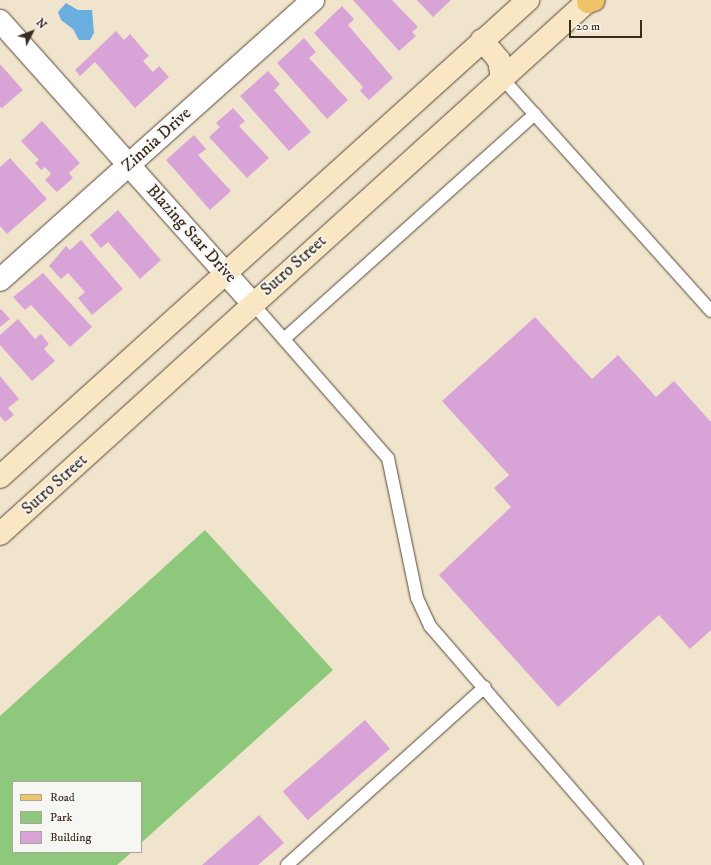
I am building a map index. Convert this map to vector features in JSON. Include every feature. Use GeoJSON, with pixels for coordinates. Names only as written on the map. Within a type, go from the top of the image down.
{"type":"FeatureCollection","features":[{"type":"Feature","properties":{"kind":"main road"},"geometry":{"type":"LineString","coordinates":[[0,477],[528,0]]}},
{"type":"Feature","properties":{"kind":"main road","name":"Sutro Street"},"geometry":{"type":"LineString","coordinates":[[0,534],[502,78],[590,1]]}},
{"type":"Feature","properties":{"kind":"main road"},"geometry":{"type":"LineString","coordinates":[[482,40],[499,60],[502,78]]}},
{"type":"Feature","properties":{"kind":"street","name":"Zinnia Drive"},"geometry":{"type":"LineString","coordinates":[[0,280],[313,0]]}},
{"type":"Feature","properties":{"kind":"street","name":"Blazing Star Drive"},"geometry":{"type":"LineString","coordinates":[[0,21],[128,166],[253,304]]}},
{"type":"Feature","properties":{"kind":"lane"},"geometry":{"type":"LineString","coordinates":[[502,78],[711,311]]}},
{"type":"Feature","properties":{"kind":"lane"},"geometry":{"type":"LineString","coordinates":[[284,339],[535,114]]}},
{"type":"Feature","properties":{"kind":"lane"},"geometry":{"type":"LineString","coordinates":[[253,304],[370,436],[390,464],[417,598],[430,626],[485,687],[637,865]]}},
{"type":"Feature","properties":{"kind":"lane"},"geometry":{"type":"LineString","coordinates":[[287,865],[485,687]]}},
{"type":"Feature","properties":{"kind":"green space"},"geometry":{"type":"Polygon","coordinates":[[[205,530],[333,670],[142,842],[142,781],[12,781],[12,853],[131,853],[117,865],[0,865],[0,716],[205,530]]]}},
{"type":"Feature","properties":{"kind":"water"},"geometry":{"type":"Polygon","coordinates":[[[66,3],[78,10],[92,10],[94,33],[90,40],[79,40],[73,29],[61,20],[58,12],[66,3]]]}},
{"type":"Feature","properties":{"kind":"building"},"geometry":{"type":"Polygon","coordinates":[[[353,0],[392,0],[418,27],[412,32],[416,36],[399,51],[353,0]]]}},
{"type":"Feature","properties":{"kind":"building"},"geometry":{"type":"Polygon","coordinates":[[[417,0],[451,0],[433,17],[417,0]]]}},
{"type":"Feature","properties":{"kind":"building"},"geometry":{"type":"Polygon","coordinates":[[[342,6],[354,19],[348,25],[393,78],[369,100],[360,91],[363,87],[314,33],[342,6]]]}},
{"type":"Feature","properties":{"kind":"building"},"geometry":{"type":"Polygon","coordinates":[[[116,31],[124,40],[130,34],[149,56],[143,61],[153,72],[159,66],[169,77],[135,108],[95,62],[80,76],[75,70],[116,31]]]}},
{"type":"Feature","properties":{"kind":"building"},"geometry":{"type":"Polygon","coordinates":[[[304,38],[316,52],[309,58],[348,100],[327,119],[277,63],[304,38]]]}},
{"type":"Feature","properties":{"kind":"building"},"geometry":{"type":"Polygon","coordinates":[[[0,64],[23,90],[2,108],[0,107],[0,64]]]}},
{"type":"Feature","properties":{"kind":"building"},"geometry":{"type":"Polygon","coordinates":[[[268,71],[280,84],[274,90],[311,132],[289,151],[240,96],[268,71]]]}},
{"type":"Feature","properties":{"kind":"building"},"geometry":{"type":"Polygon","coordinates":[[[233,108],[245,121],[239,126],[269,158],[247,178],[209,137],[220,127],[216,123],[233,108]]]}},
{"type":"Feature","properties":{"kind":"building"},"geometry":{"type":"Polygon","coordinates":[[[42,121],[80,163],[69,173],[73,178],[57,192],[45,180],[51,174],[45,167],[41,170],[35,163],[39,160],[21,141],[42,121]]]}},
{"type":"Feature","properties":{"kind":"building"},"geometry":{"type":"Polygon","coordinates":[[[194,135],[206,149],[198,155],[231,191],[210,210],[166,160],[194,135]]]}},
{"type":"Feature","properties":{"kind":"building"},"geometry":{"type":"Polygon","coordinates":[[[10,158],[47,199],[7,234],[0,226],[0,167],[10,158]]]}},
{"type":"Feature","properties":{"kind":"building"},"geometry":{"type":"Polygon","coordinates":[[[118,210],[161,260],[140,279],[108,242],[101,248],[90,235],[118,210]]]}},
{"type":"Feature","properties":{"kind":"building"},"geometry":{"type":"Polygon","coordinates":[[[81,240],[123,289],[92,315],[78,298],[85,292],[68,273],[61,279],[49,266],[66,246],[70,250],[81,240]]]}},
{"type":"Feature","properties":{"kind":"building"},"geometry":{"type":"Polygon","coordinates":[[[43,273],[92,327],[70,347],[31,305],[25,310],[13,297],[43,273]]]}},
{"type":"Feature","properties":{"kind":"building"},"geometry":{"type":"Polygon","coordinates":[[[1,309],[10,319],[0,327],[0,310],[1,309]]]}},
{"type":"Feature","properties":{"kind":"building"},"geometry":{"type":"Polygon","coordinates":[[[535,317],[592,379],[618,355],[656,397],[674,381],[711,422],[711,630],[690,649],[659,615],[558,707],[439,575],[511,507],[494,488],[509,475],[442,401],[535,317]]]}},
{"type":"Feature","properties":{"kind":"building"},"geometry":{"type":"Polygon","coordinates":[[[18,319],[35,339],[41,334],[49,344],[44,349],[55,361],[32,381],[0,345],[0,335],[18,319]]]}},
{"type":"Feature","properties":{"kind":"building"},"geometry":{"type":"Polygon","coordinates":[[[0,376],[19,399],[8,408],[14,415],[5,422],[0,416],[0,376]]]}},
{"type":"Feature","properties":{"kind":"building"},"geometry":{"type":"Polygon","coordinates":[[[365,720],[390,749],[308,820],[283,792],[365,720]]]}},
{"type":"Feature","properties":{"kind":"building"},"geometry":{"type":"Polygon","coordinates":[[[259,815],[284,843],[258,865],[202,865],[259,815]]]}}]}
